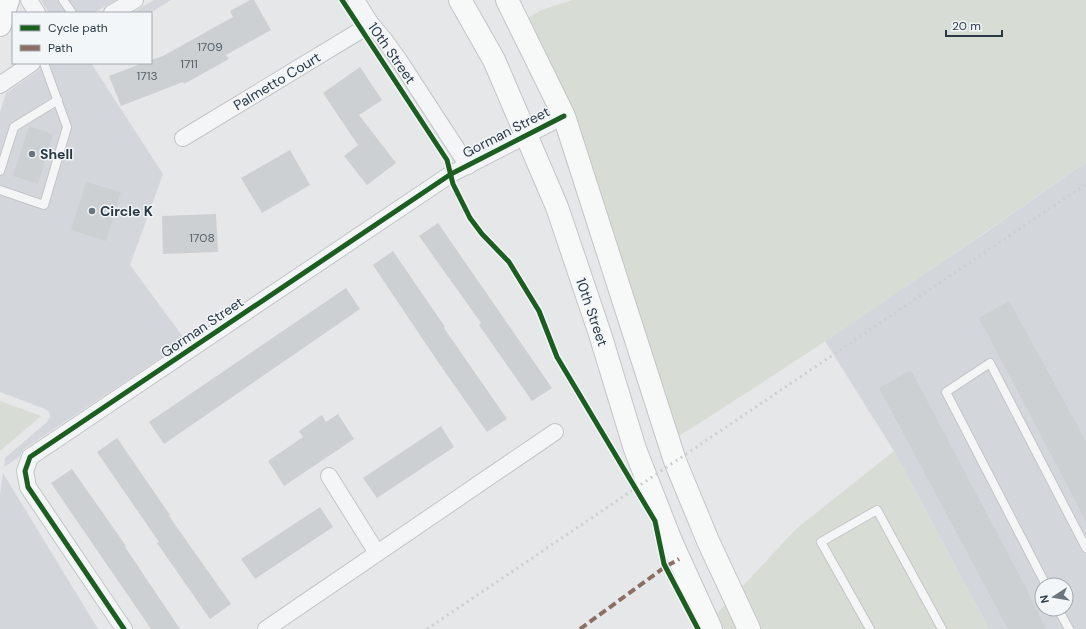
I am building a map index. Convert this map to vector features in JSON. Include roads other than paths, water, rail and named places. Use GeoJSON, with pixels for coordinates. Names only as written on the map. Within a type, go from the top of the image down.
{"type":"FeatureCollection","features":[{"type":"Feature","properties":{"kind":"street"},"geometry":{"type":"LineString","coordinates":[[0,25],[8,0]]}},
{"type":"Feature","properties":{"kind":"street"},"geometry":{"type":"LineString","coordinates":[[29,0],[36,12]]}},
{"type":"Feature","properties":{"kind":"street"},"geometry":{"type":"LineString","coordinates":[[114,12],[134,0]]}},
{"type":"Feature","properties":{"kind":"street","name":"10th Street"},"geometry":{"type":"LineString","coordinates":[[356,0],[371,24],[399,60],[468,166]]}},
{"type":"Feature","properties":{"kind":"street","name":"10th Street"},"geometry":{"type":"LineString","coordinates":[[460,0],[494,60],[527,135],[556,207],[600,334],[635,450],[679,559],[711,629]]}},
{"type":"Feature","properties":{"kind":"street"},"geometry":{"type":"LineString","coordinates":[[507,0],[564,116],[676,461],[708,541],[749,629]]}},
{"type":"Feature","properties":{"kind":"street","name":"Palmetto Court"},"geometry":{"type":"LineString","coordinates":[[182,138],[371,24]]}},
{"type":"Feature","properties":{"kind":"street"},"geometry":{"type":"LineString","coordinates":[[0,86],[31,64]]}},
{"type":"Feature","properties":{"kind":"street","name":"Gorman Street"},"geometry":{"type":"LineString","coordinates":[[124,629],[28,487],[25,471],[30,457],[451,174],[564,116]]}},
{"type":"Feature","properties":{"kind":"street"},"geometry":{"type":"LineString","coordinates":[[619,397],[651,386]]}},
{"type":"Feature","properties":{"kind":"street"},"geometry":{"type":"LineString","coordinates":[[266,629],[555,432]]}},
{"type":"Feature","properties":{"kind":"street"},"geometry":{"type":"LineString","coordinates":[[329,476],[377,553]]}},
{"type":"Feature","properties":{"kind":"street"},"geometry":{"type":"LineString","coordinates":[[679,559],[708,541]]}},
{"type":"Feature","properties":{"kind":"lane"},"geometry":{"type":"LineString","coordinates":[[64,0],[71,12]]}},
{"type":"Feature","properties":{"kind":"lane"},"geometry":{"type":"LineString","coordinates":[[0,190],[44,205],[67,127],[44,64]]}},
{"type":"Feature","properties":{"kind":"lane"},"geometry":{"type":"LineString","coordinates":[[0,171],[14,127],[58,100]]}},
{"type":"Feature","properties":{"kind":"lane"},"geometry":{"type":"LineString","coordinates":[[1042,577],[946,392],[990,363],[1086,548]]}},
{"type":"Feature","properties":{"kind":"lane"},"geometry":{"type":"LineString","coordinates":[[870,629],[821,542],[877,510],[942,629]]}},
{"type":"Feature","properties":{"kind":"lane"},"geometry":{"type":"LineString","coordinates":[[1062,617],[1069,629]]}},
{"type":"Feature","properties":{"kind":"railway"},"geometry":{"type":"LineString","coordinates":[[427,629],[1086,184]]}},
{"type":"Feature","properties":{"kind":"place","name":"Shell"},"geometry":{"type":"Point","coordinates":[32,154]}},
{"type":"Feature","properties":{"kind":"place","name":"Circle K"},"geometry":{"type":"Point","coordinates":[92,211]}}]}
